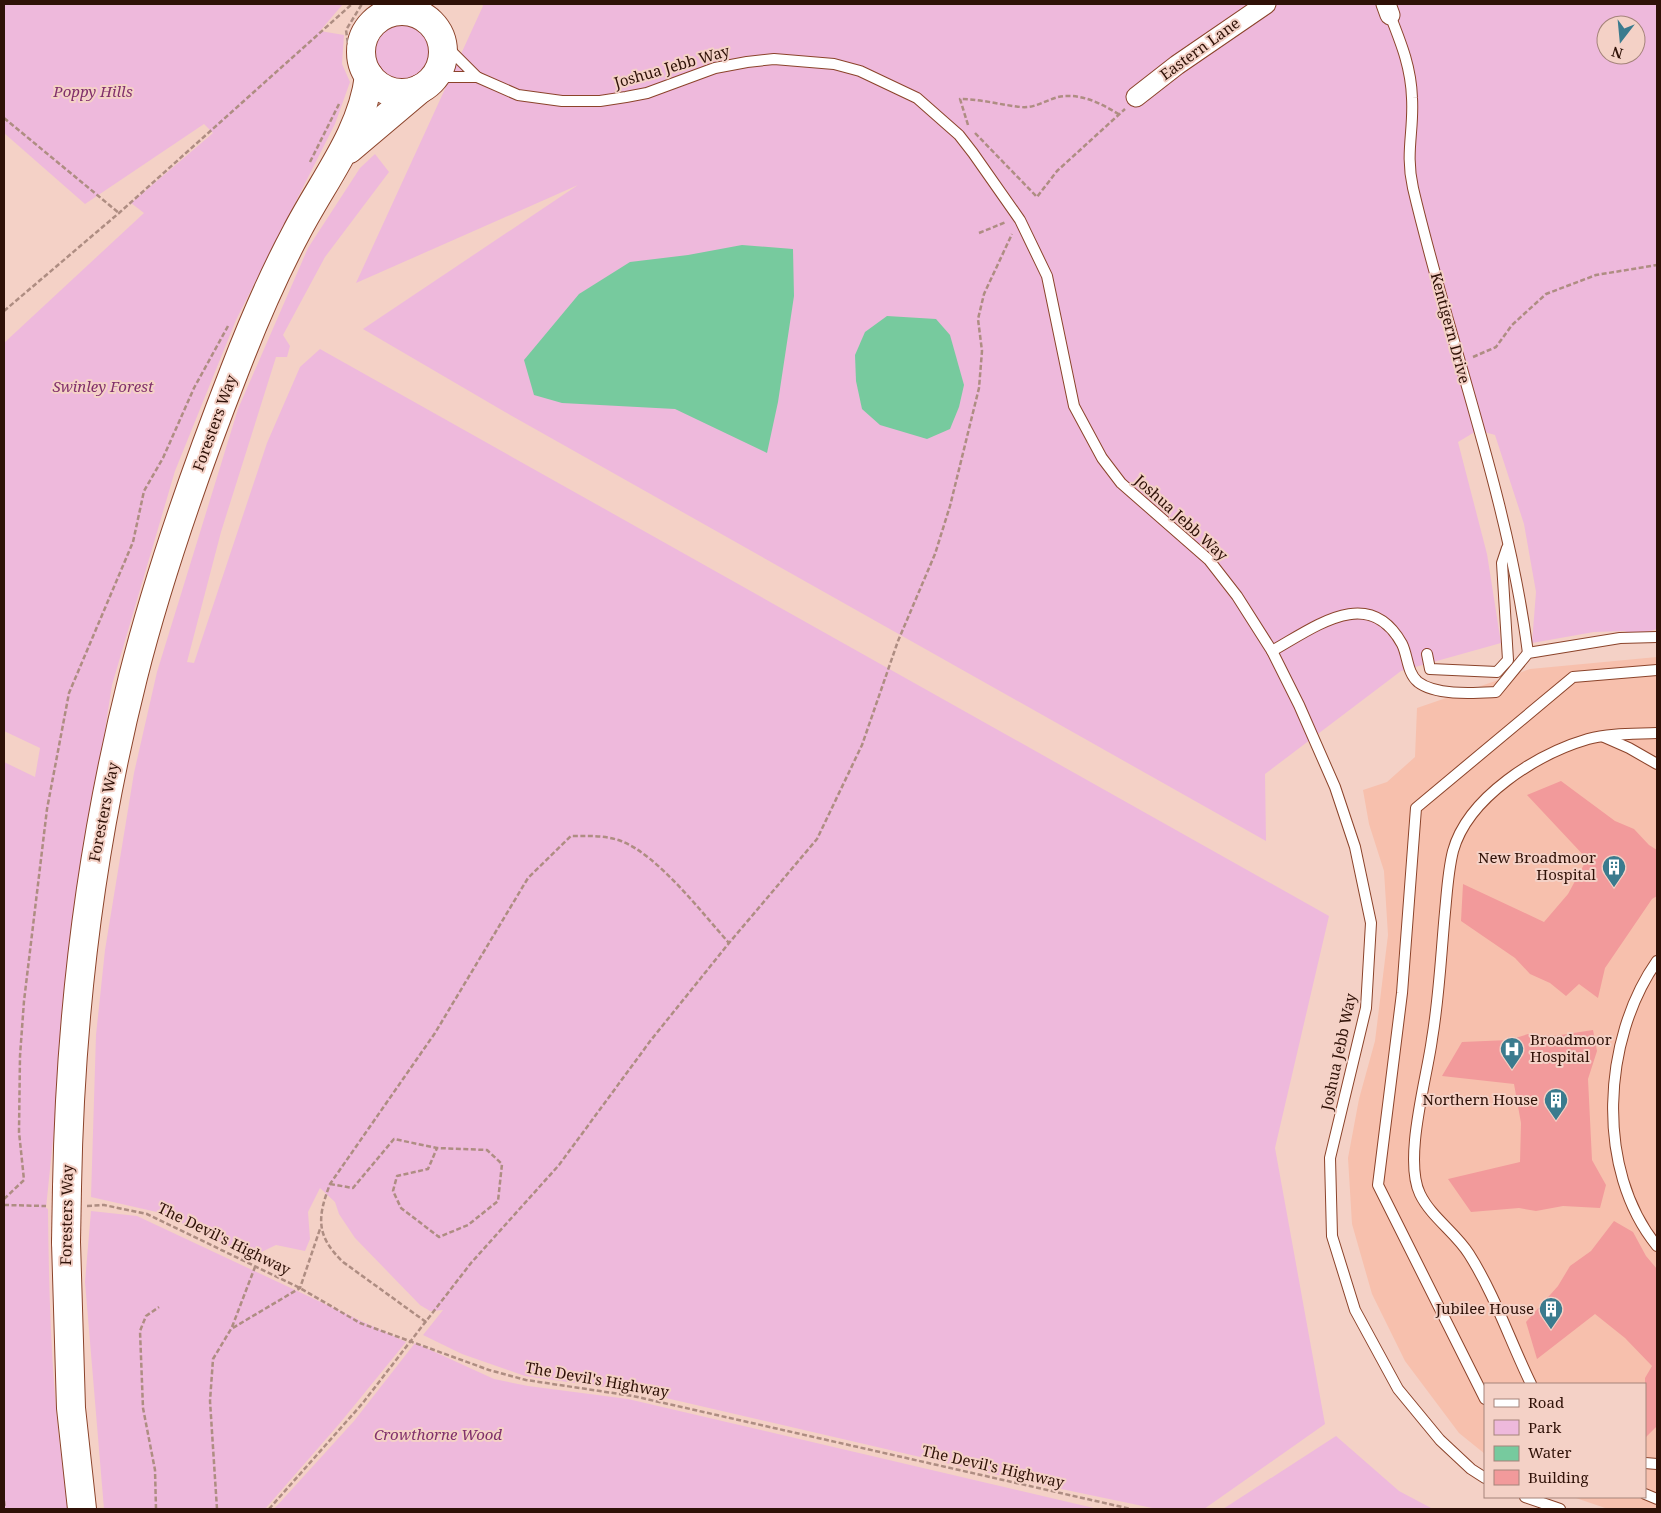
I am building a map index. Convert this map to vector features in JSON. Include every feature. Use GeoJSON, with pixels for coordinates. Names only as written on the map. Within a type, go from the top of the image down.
{"type":"FeatureCollection","features":[{"type":"Feature","properties":{"kind":"main road"},"geometry":{"type":"LineString","coordinates":[[388,10],[418,14],[435,23],[443,58],[427,83],[406,93],[392,91],[379,86],[369,76],[362,56],[362,42],[372,24],[388,10]]}},
{"type":"Feature","properties":{"kind":"main road","name":"Foresters Way"},"geometry":{"type":"LineString","coordinates":[[82,1509],[71,1408],[66,1242],[74,1041],[90,895],[106,800],[132,678],[186,505],[248,337],[274,274],[314,199],[341,157],[365,104],[369,76]]}},
{"type":"Feature","properties":{"kind":"main road","name":"Foresters Way"},"geometry":{"type":"LineString","coordinates":[[341,157],[427,83]]}},
{"type":"Feature","properties":{"kind":"street","name":"Eastern Lane"},"geometry":{"type":"LineString","coordinates":[[1136,97],[1177,64],[1266,4]]}},
{"type":"Feature","properties":{"kind":"lane","name":"Kentigern Drive"},"geometry":{"type":"LineString","coordinates":[[1388,9],[1409,62],[1413,99],[1408,164],[1522,603],[1528,654]]}},
{"type":"Feature","properties":{"kind":"lane","name":"Joshua Jebb Way"},"geometry":{"type":"LineString","coordinates":[[435,23],[477,77]]}},
{"type":"Feature","properties":{"kind":"lane","name":"Joshua Jebb Way"},"geometry":{"type":"LineString","coordinates":[[427,83],[477,77],[518,94],[562,101],[600,101],[648,93],[715,68],[747,62],[774,59],[834,64],[860,71],[917,98],[960,135],[1020,220],[1047,276],[1074,406],[1102,458],[1121,483],[1209,560],[1237,596],[1272,650],[1335,787],[1356,847],[1371,923],[1366,1008],[1330,1158],[1332,1236],[1355,1310],[1398,1389],[1440,1440],[1471,1469],[1484,1477]]}},
{"type":"Feature","properties":{"kind":"lane"},"geometry":{"type":"LineString","coordinates":[[1427,654],[1430,669],[1497,672],[1508,660],[1502,563],[1508,547]]}},
{"type":"Feature","properties":{"kind":"lane"},"geometry":{"type":"LineString","coordinates":[[1272,650],[1333,618],[1352,613],[1370,614],[1382,619],[1392,628],[1403,646],[1413,676],[1419,683],[1433,689],[1465,693],[1496,692],[1528,654],[1620,638],[1657,636]]}},
{"type":"Feature","properties":{"kind":"lane"},"geometry":{"type":"LineString","coordinates":[[1484,1397],[1378,1185],[1402,993],[1416,808],[1573,677],[1657,670]]}},
{"type":"Feature","properties":{"kind":"lane"},"geometry":{"type":"LineString","coordinates":[[1530,1383],[1496,1303],[1468,1252],[1420,1194],[1415,1175],[1414,1146],[1433,1037],[1448,879],[1454,850],[1464,827],[1484,800],[1515,775],[1550,754],[1588,740],[1657,733]]}},
{"type":"Feature","properties":{"kind":"lane"},"geometry":{"type":"LineString","coordinates":[[1603,737],[1629,748],[1657,764]]}},
{"type":"Feature","properties":{"kind":"lane"},"geometry":{"type":"LineString","coordinates":[[1657,961],[1640,986],[1632,1006],[1614,1077],[1613,1109],[1621,1176],[1628,1198],[1648,1236],[1657,1246]]}},
{"type":"Feature","properties":{"kind":"lane"},"geometry":{"type":"LineString","coordinates":[[1528,1498],[1560,1509]]}},
{"type":"Feature","properties":{"kind":"path"},"geometry":{"type":"LineString","coordinates":[[4,311],[119,213],[352,4]]}},
{"type":"Feature","properties":{"kind":"path"},"geometry":{"type":"LineString","coordinates":[[1065,96],[1101,103],[1120,115],[1057,171],[1037,197],[967,124],[960,99],[976,99],[1023,108],[1037,106],[1065,96]]}},
{"type":"Feature","properties":{"kind":"path"},"geometry":{"type":"LineString","coordinates":[[4,118],[119,213]]}},
{"type":"Feature","properties":{"kind":"path"},"geometry":{"type":"LineString","coordinates":[[979,232],[1003,222],[1020,220]]}},
{"type":"Feature","properties":{"kind":"path"},"geometry":{"type":"LineString","coordinates":[[269,1509],[362,1404],[471,1263],[559,1165],[651,1040],[729,943],[817,839],[862,745],[893,655],[935,554],[950,506],[978,388],[982,351],[978,319],[984,294],[1013,232]]}},
{"type":"Feature","properties":{"kind":"path"},"geometry":{"type":"LineString","coordinates":[[1460,363],[1496,347],[1512,325],[1546,294],[1596,275],[1657,265]]}},
{"type":"Feature","properties":{"kind":"path"},"geometry":{"type":"LineString","coordinates":[[231,1329],[300,1288],[320,1228],[321,1207],[330,1184],[435,1033],[528,878],[572,836],[595,836],[621,841],[644,856],[675,882],[729,943]]}},
{"type":"Feature","properties":{"kind":"path"},"geometry":{"type":"LineString","coordinates":[[330,1184],[353,1188],[394,1139],[437,1148],[487,1150],[502,1164],[498,1201],[468,1226],[439,1237],[401,1208],[393,1191],[397,1176],[428,1169],[437,1148]]}},
{"type":"Feature","properties":{"kind":"path","name":"The Devil's Highway"},"geometry":{"type":"LineString","coordinates":[[4,1205],[68,1200],[147,1214],[300,1288],[360,1323],[412,1341],[458,1360],[526,1380],[633,1396],[1129,1509]]}},
{"type":"Feature","properties":{"kind":"path"},"geometry":{"type":"LineString","coordinates":[[320,1228],[331,1250],[343,1262],[426,1322]]}},
{"type":"Feature","properties":{"kind":"path"},"geometry":{"type":"LineString","coordinates":[[217,1509],[210,1401],[213,1359],[231,1329],[255,1266]]}},
{"type":"Feature","properties":{"kind":"path"},"geometry":{"type":"LineString","coordinates":[[156,1509],[155,1470],[143,1408],[140,1331],[146,1316],[159,1307]]}},
{"type":"Feature","properties":{"kind":"path"},"geometry":{"type":"LineString","coordinates":[[4,1501],[5,1509]]}},
{"type":"Feature","properties":{"kind":"shaded area","name":"Broadmoor Hospital"},"geometry":{"type":"Polygon","coordinates":[[[1657,657],[1657,1509],[1608,1509],[1576,1498],[1646,1498],[1646,1383],[1484,1383],[1484,1453],[1459,1433],[1405,1361],[1372,1294],[1352,1224],[1348,1158],[1359,1099],[1375,1041],[1388,935],[1384,871],[1369,824],[1363,790],[1387,782],[1415,757],[1417,708],[1530,669],[1657,657]]]}},
{"type":"Feature","properties":{"kind":"green space","name":"Swinley Forest"},"geometry":{"type":"Polygon","coordinates":[[[4,4],[343,4],[320,31],[344,35],[342,64],[350,82],[335,124],[236,320],[175,471],[112,685],[76,917],[46,1208],[48,1209],[52,1359],[63,1472],[69,1509],[4,1509],[4,762],[35,777],[40,748],[4,731],[4,343],[144,213],[131,203],[213,133],[204,124],[85,204],[4,133],[4,4]]]}},
{"type":"Feature","properties":{"kind":"green space"},"geometry":{"type":"Polygon","coordinates":[[[482,4],[1657,4],[1657,629],[1636,635],[1624,631],[1594,632],[1532,643],[1536,592],[1524,524],[1495,435],[1478,430],[1458,442],[1487,554],[1501,643],[1401,671],[1265,774],[1266,841],[505,412],[363,329],[578,185],[356,283],[483,6],[482,4]]]}},
{"type":"Feature","properties":{"kind":"green space"},"geometry":{"type":"Polygon","coordinates":[[[396,23],[408,23],[423,31],[431,46],[431,58],[423,73],[408,81],[396,81],[381,73],[373,58],[373,46],[381,31],[396,23]]]}},
{"type":"Feature","properties":{"kind":"green space"},"geometry":{"type":"Polygon","coordinates":[[[375,154],[389,172],[325,257],[283,335],[290,346],[287,357],[276,357],[221,532],[187,662],[194,663],[267,443],[300,367],[320,349],[1329,916],[1275,1148],[1325,1424],[1204,1509],[1157,1509],[1023,1481],[640,1392],[525,1376],[462,1354],[423,1335],[443,1310],[430,1311],[420,1305],[355,1238],[339,1214],[335,1202],[320,1188],[308,1212],[310,1239],[305,1251],[276,1245],[251,1257],[161,1213],[91,1197],[96,1035],[105,950],[134,773],[157,672],[238,409],[308,248],[360,168],[375,154]]]}},
{"type":"Feature","properties":{"kind":"green space","name":"Crowthorne Wood"},"geometry":{"type":"Polygon","coordinates":[[[91,1211],[137,1216],[406,1342],[340,1423],[265,1509],[104,1509],[85,1282],[91,1211]]]}},
{"type":"Feature","properties":{"kind":"green space","name":"Crowthorne Wood"},"geometry":{"type":"Polygon","coordinates":[[[415,1343],[494,1379],[528,1386],[628,1399],[1098,1509],[274,1509],[354,1421],[415,1343]]]}},
{"type":"Feature","properties":{"kind":"green space"},"geometry":{"type":"Polygon","coordinates":[[[1336,1436],[1399,1491],[1433,1509],[1223,1509],[1336,1436]]]}},
{"type":"Feature","properties":{"kind":"water"},"geometry":{"type":"Polygon","coordinates":[[[742,245],[793,249],[794,296],[778,402],[767,453],[675,409],[562,403],[534,395],[524,360],[579,294],[630,262],[688,255],[742,245]]]}},
{"type":"Feature","properties":{"kind":"water"},"geometry":{"type":"Polygon","coordinates":[[[887,316],[936,319],[950,335],[964,385],[959,407],[950,429],[927,439],[880,425],[862,409],[856,381],[855,355],[865,332],[887,316]]]}},
{"type":"Feature","properties":{"kind":"building","name":"New Broadmoor Hospital"},"geometry":{"type":"Polygon","coordinates":[[[1561,781],[1615,821],[1634,829],[1649,845],[1657,850],[1657,896],[1652,899],[1605,968],[1598,998],[1579,984],[1566,996],[1550,983],[1530,974],[1515,958],[1461,921],[1463,884],[1544,922],[1568,894],[1587,859],[1527,795],[1561,781]]]}},
{"type":"Feature","properties":{"kind":"building","name":"Northern House"},"geometry":{"type":"Polygon","coordinates":[[[1593,1030],[1597,1051],[1588,1079],[1592,1160],[1606,1185],[1600,1208],[1563,1206],[1536,1211],[1519,1208],[1471,1212],[1448,1179],[1520,1162],[1521,1123],[1514,1084],[1442,1076],[1462,1042],[1509,1040],[1528,1034],[1554,1036],[1593,1030]]]}},
{"type":"Feature","properties":{"kind":"building","name":"Jubilee House"},"geometry":{"type":"Polygon","coordinates":[[[1614,1221],[1633,1232],[1646,1256],[1657,1269],[1657,1426],[1646,1437],[1645,1378],[1652,1366],[1625,1338],[1595,1314],[1537,1359],[1526,1322],[1558,1286],[1570,1266],[1591,1251],[1614,1221]]]}},
{"type":"Feature","properties":{"kind":"place","name":"New Broadmoor Hospital"},"geometry":{"type":"Point","coordinates":[1614,888]}},
{"type":"Feature","properties":{"kind":"place","name":"Broadmoor Hospital"},"geometry":{"type":"Point","coordinates":[1512,1070]}},
{"type":"Feature","properties":{"kind":"place","name":"Northern House"},"geometry":{"type":"Point","coordinates":[1556,1121]}},
{"type":"Feature","properties":{"kind":"place","name":"Jubilee House"},"geometry":{"type":"Point","coordinates":[1551,1330]}},
{"type":"Feature","properties":{"kind":"park label","name":"Poppy Hills"},"geometry":{"type":"Point","coordinates":[93,92]}}]}
